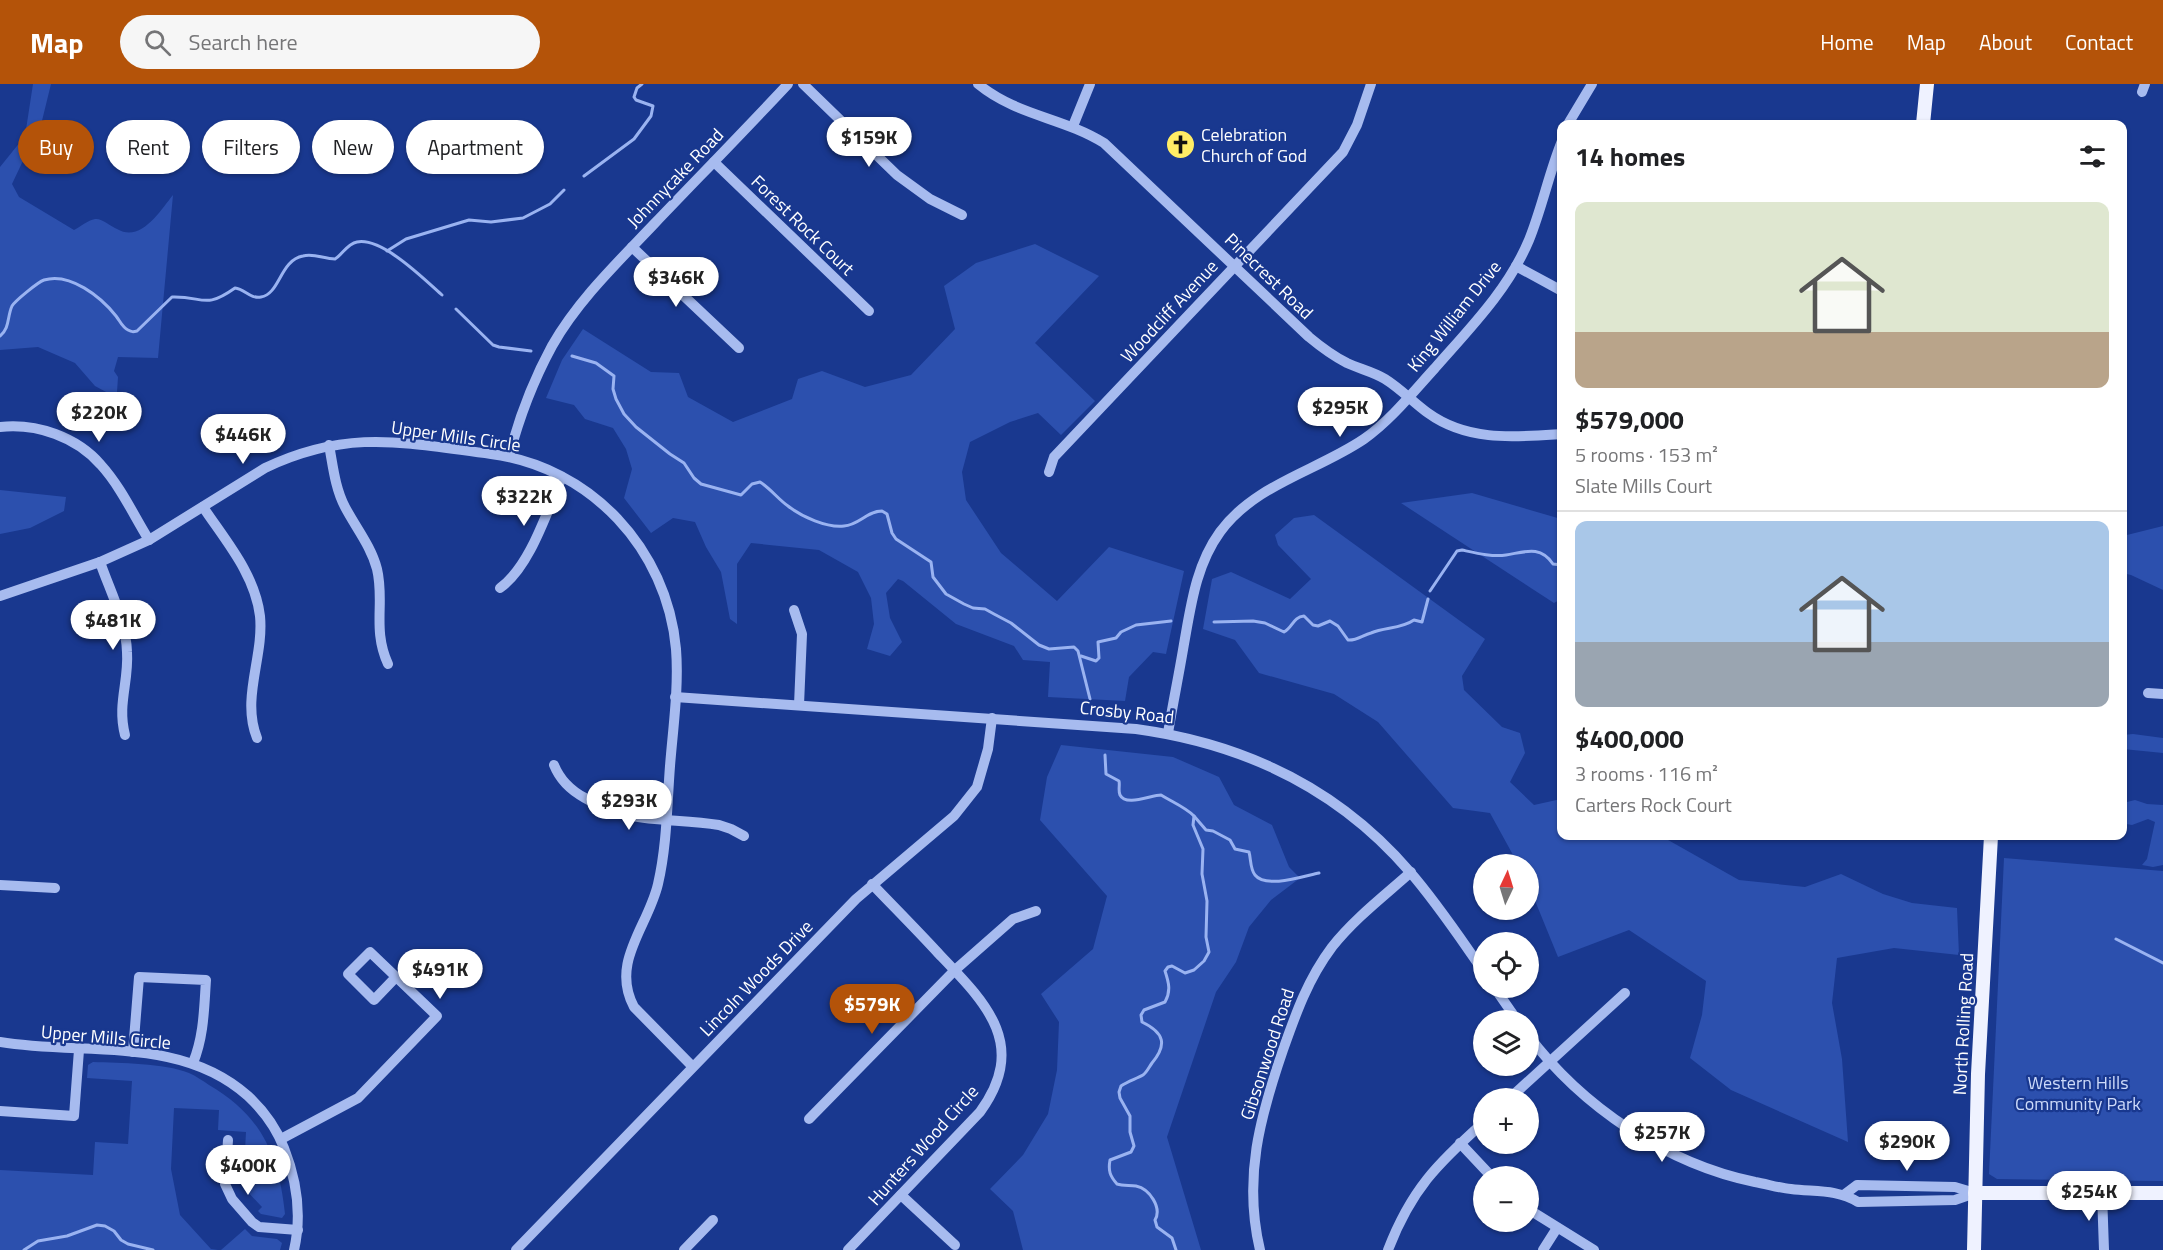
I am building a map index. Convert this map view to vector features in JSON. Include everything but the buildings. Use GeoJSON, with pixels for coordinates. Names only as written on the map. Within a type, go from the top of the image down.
{"type":"FeatureCollection","features":[{"type":"Feature","properties":{"kind":"main road"},"geometry":{"type":"LineString","coordinates":[[1923,120],[1927,84]]}},
{"type":"Feature","properties":{"kind":"main road","name":"North Rolling Road"},"geometry":{"type":"LineString","coordinates":[[1974,1250],[1978,1074],[1991,840]]}},
{"type":"Feature","properties":{"kind":"main road"},"geometry":{"type":"LineString","coordinates":[[1975,1193],[2163,1193]]}},
{"type":"Feature","properties":{"kind":"street","name":"Johnnycake Road"},"geometry":{"type":"LineString","coordinates":[[508,456],[527,400],[553,345],[586,297],[788,84]]}},
{"type":"Feature","properties":{"kind":"street"},"geometry":{"type":"LineString","coordinates":[[803,84],[897,175],[930,199],[962,214]]}},
{"type":"Feature","properties":{"kind":"street","name":"Pinecrest Road"},"geometry":{"type":"LineString","coordinates":[[978,84],[1013,107],[1090,134],[1117,154],[1320,346],[1347,362],[1383,378],[1442,422],[1469,433],[1507,437],[1557,434]]}},
{"type":"Feature","properties":{"kind":"street"},"geometry":{"type":"LineString","coordinates":[[1072,126],[1090,84]]}},
{"type":"Feature","properties":{"kind":"street","name":"Woodcliff Avenue"},"geometry":{"type":"LineString","coordinates":[[1049,472],[1054,457],[1343,152],[1357,125],[1371,84]]}},
{"type":"Feature","properties":{"kind":"street"},"geometry":{"type":"LineString","coordinates":[[1570,120],[1592,84]]}},
{"type":"Feature","properties":{"kind":"street","name":"King William Drive"},"geometry":{"type":"LineString","coordinates":[[1168,733],[1193,595],[1200,571],[1220,532],[1234,516],[1274,487],[1324,463],[1367,437],[1409,397],[1485,310],[1516,266],[1529,239],[1557,154]]}},
{"type":"Feature","properties":{"kind":"street","name":"Forest Rock Court"},"geometry":{"type":"LineString","coordinates":[[714,162],[869,311]]}},
{"type":"Feature","properties":{"kind":"street"},"geometry":{"type":"LineString","coordinates":[[632,248],[739,348]]}},
{"type":"Feature","properties":{"kind":"street"},"geometry":{"type":"LineString","coordinates":[[1516,266],[1557,288]]}},
{"type":"Feature","properties":{"kind":"street"},"geometry":{"type":"LineString","coordinates":[[0,427],[21,426],[39,429],[74,443],[90,454],[113,481],[149,540]]}},
{"type":"Feature","properties":{"kind":"street","name":"Upper Mills Circle"},"geometry":{"type":"LineString","coordinates":[[0,596],[100,562],[149,540],[266,468],[301,453],[329,445],[385,441],[508,456],[562,477],[600,501],[619,518],[643,549],[652,565],[661,585],[673,626],[676,650],[675,697],[662,867],[645,921],[630,952],[625,976],[628,997],[634,1007],[692,1066]]}},
{"type":"Feature","properties":{"kind":"street"},"geometry":{"type":"LineString","coordinates":[[329,445],[338,491],[377,569],[379,640],[388,664]]}},
{"type":"Feature","properties":{"kind":"street"},"geometry":{"type":"LineString","coordinates":[[500,588],[509,582],[523,566],[562,477]]}},
{"type":"Feature","properties":{"kind":"street"},"geometry":{"type":"LineString","coordinates":[[203,507],[241,564],[251,581],[256,596],[260,633],[250,711],[257,738]]}},
{"type":"Feature","properties":{"kind":"street"},"geometry":{"type":"LineString","coordinates":[[100,562],[126,638],[127,668],[121,710],[125,735]]}},
{"type":"Feature","properties":{"kind":"street"},"geometry":{"type":"LineString","coordinates":[[794,610],[802,634],[799,705]]}},
{"type":"Feature","properties":{"kind":"street"},"geometry":{"type":"LineString","coordinates":[[2148,693],[2163,694]]}},
{"type":"Feature","properties":{"kind":"street","name":"Crosby Road"},"geometry":{"type":"LineString","coordinates":[[675,697],[1136,729],[1168,733],[1251,757],[1304,783],[1360,822],[1411,872],[1473,957]]}},
{"type":"Feature","properties":{"kind":"street","name":"Lincoln Woods Drive"},"geometry":{"type":"LineString","coordinates":[[516,1250],[692,1066],[872,884],[942,828],[966,803],[977,787],[983,770],[992,718]]}},
{"type":"Feature","properties":{"kind":"street"},"geometry":{"type":"LineString","coordinates":[[554,765],[558,775],[566,784],[604,809],[621,815],[720,825],[731,828],[744,837]]}},
{"type":"Feature","properties":{"kind":"street","name":"Gibsonwood Road"},"geometry":{"type":"LineString","coordinates":[[1260,1250],[1253,1187],[1258,1131],[1297,1007],[1313,976],[1342,934],[1411,872]]}},
{"type":"Feature","properties":{"kind":"street","name":"Hunters Wood Circle"},"geometry":{"type":"LineString","coordinates":[[848,1250],[980,1112],[997,1084],[1002,1052],[995,1022],[976,994],[872,884]]}},
{"type":"Feature","properties":{"kind":"street"},"geometry":{"type":"LineString","coordinates":[[0,885],[55,888]]}},
{"type":"Feature","properties":{"kind":"street"},"geometry":{"type":"LineString","coordinates":[[809,1119],[955,970],[1013,919],[1036,911]]}},
{"type":"Feature","properties":{"kind":"street"},"geometry":{"type":"LineString","coordinates":[[281,1139],[358,1098],[437,1017],[396,977],[370,952],[348,974],[374,1000],[396,977]]}},
{"type":"Feature","properties":{"kind":"street"},"geometry":{"type":"LineString","coordinates":[[134,1052],[139,977],[206,980],[201,1040],[193,1063]]}},
{"type":"Feature","properties":{"kind":"street"},"geometry":{"type":"LineString","coordinates":[[1521,1088],[1625,993]]}},
{"type":"Feature","properties":{"kind":"street","name":"Upper Mills Circle"},"geometry":{"type":"LineString","coordinates":[[0,1042],[24,1046],[134,1052],[170,1057],[193,1063],[220,1075],[246,1094],[264,1113],[281,1139],[293,1175],[298,1204],[298,1230],[294,1250]]}},
{"type":"Feature","properties":{"kind":"street"},"geometry":{"type":"LineString","coordinates":[[1539,1048],[1594,1103],[1622,1123],[1686,1159],[1749,1181],[1789,1189],[1845,1194],[1858,1202],[1955,1200],[1975,1193]]}},
{"type":"Feature","properties":{"kind":"street"},"geometry":{"type":"LineString","coordinates":[[0,1111],[74,1116],[79,1050]]}},
{"type":"Feature","properties":{"kind":"street"},"geometry":{"type":"LineString","coordinates":[[1388,1250],[1396,1228],[1421,1184],[1473,1132]]}},
{"type":"Feature","properties":{"kind":"street"},"geometry":{"type":"LineString","coordinates":[[228,1140],[225,1184],[232,1199],[259,1227],[298,1230]]}},
{"type":"Feature","properties":{"kind":"street"},"geometry":{"type":"LineString","coordinates":[[1460,1143],[1482,1166]]}},
{"type":"Feature","properties":{"kind":"street"},"geometry":{"type":"LineString","coordinates":[[1845,1194],[1857,1185],[1955,1187],[1975,1193]]}},
{"type":"Feature","properties":{"kind":"street"},"geometry":{"type":"LineString","coordinates":[[2102,1193],[2104,1250]]}},
{"type":"Feature","properties":{"kind":"street"},"geometry":{"type":"LineString","coordinates":[[901,1195],[955,1245]]}},
{"type":"Feature","properties":{"kind":"street"},"geometry":{"type":"LineString","coordinates":[[1539,1216],[1594,1250]]}},
{"type":"Feature","properties":{"kind":"street"},"geometry":{"type":"LineString","coordinates":[[684,1250],[713,1220]]}},
{"type":"Feature","properties":{"kind":"street"},"geometry":{"type":"LineString","coordinates":[[1543,1250],[1557,1228]]}},
{"type":"Feature","properties":{"kind":"green space"},"geometry":{"type":"Polygon","coordinates":[[[33,84],[51,84],[42,120],[27,120],[33,84]]]}},
{"type":"Feature","properties":{"kind":"green space"},"geometry":{"type":"Polygon","coordinates":[[[18,145],[18,171],[12,184],[19,197],[74,230],[98,219],[117,229],[134,232],[149,223],[173,195],[158,358],[118,357],[114,371],[118,377],[117,392],[108,393],[95,386],[75,363],[38,347],[0,350],[0,167],[18,145]]]}},
{"type":"Feature","properties":{"kind":"green space"},"geometry":{"type":"Polygon","coordinates":[[[1035,244],[1099,276],[1035,343],[1095,401],[1061,435],[1038,413],[1010,422],[970,442],[962,472],[966,500],[1001,553],[1057,601],[1109,547],[1184,571],[1166,654],[1153,652],[1129,677],[1125,701],[1048,697],[1050,662],[1023,660],[1014,646],[956,624],[898,579],[886,593],[890,618],[902,642],[890,656],[867,649],[874,624],[871,598],[858,572],[819,550],[751,543],[737,564],[737,624],[730,619],[721,572],[695,522],[673,518],[651,533],[624,498],[632,469],[626,449],[613,428],[585,419],[574,405],[546,398],[562,360],[583,329],[651,372],[679,373],[688,397],[733,422],[792,399],[798,379],[822,371],[865,387],[911,375],[955,329],[944,286],[976,263],[1035,244]]]}},
{"type":"Feature","properties":{"kind":"green space"},"geometry":{"type":"Polygon","coordinates":[[[0,490],[66,497],[64,511],[30,528],[0,534],[0,490]]]}},
{"type":"Feature","properties":{"kind":"green space"},"geometry":{"type":"Polygon","coordinates":[[[1472,493],[1557,518],[1557,601],[1554,603],[1401,503],[1472,493]]]}},
{"type":"Feature","properties":{"kind":"green space"},"geometry":{"type":"Polygon","coordinates":[[[1314,515],[1485,639],[1462,676],[1464,690],[1502,727],[1520,733],[1525,753],[1510,782],[1534,805],[1557,800],[1557,840],[1668,840],[1739,880],[1805,887],[1841,874],[1883,894],[1912,903],[1957,908],[1959,955],[1894,948],[1837,958],[1832,1003],[1842,1059],[1848,1142],[1731,1090],[1690,1058],[1702,1015],[1706,981],[1629,930],[1558,957],[1539,910],[1539,854],[1513,854],[1490,813],[1453,808],[1378,722],[1334,694],[1259,673],[1235,640],[1203,629],[1212,579],[1231,572],[1290,599],[1311,579],[1278,545],[1275,535],[1294,518],[1314,515]]]}},
{"type":"Feature","properties":{"kind":"green space"},"geometry":{"type":"Polygon","coordinates":[[[2163,526],[2163,590],[2127,574],[2127,535],[2163,526]]]}},
{"type":"Feature","properties":{"kind":"green space"},"geometry":{"type":"Polygon","coordinates":[[[2127,735],[2163,738],[2163,753],[2127,749],[2127,735]]]}},
{"type":"Feature","properties":{"kind":"green space"},"geometry":{"type":"Polygon","coordinates":[[[1061,745],[1173,757],[1219,777],[1234,805],[1272,825],[1289,867],[1300,878],[1271,900],[1249,927],[1236,962],[1216,992],[1167,1137],[1201,1250],[1023,1250],[1013,1211],[990,1189],[1023,1155],[1048,1114],[1057,1070],[1059,1022],[1041,994],[1093,949],[1107,896],[1040,820],[1047,777],[1061,745]]]}},
{"type":"Feature","properties":{"kind":"green space"},"geometry":{"type":"Polygon","coordinates":[[[2135,800],[2147,804],[2163,805],[2163,865],[2153,867],[2142,865],[2147,859],[2155,822],[2148,819],[2132,825],[2127,824],[2127,802],[2135,800]]]}},
{"type":"Feature","properties":{"kind":"green space","name":"Western Hills Community Park"},"geometry":{"type":"Polygon","coordinates":[[[2004,858],[2163,871],[2163,1181],[1997,1179],[1989,1174],[2004,858]]]}},
{"type":"Feature","properties":{"kind":"green space"},"geometry":{"type":"Polygon","coordinates":[[[93,1062],[142,1064],[179,1070],[189,1073],[227,1097],[254,1123],[272,1155],[282,1193],[285,1214],[282,1218],[261,1214],[258,1211],[262,1207],[243,1187],[246,1132],[218,1130],[219,1110],[174,1108],[171,1169],[180,1215],[211,1249],[218,1250],[0,1250],[0,1170],[93,1175],[95,1142],[128,1144],[132,1081],[87,1078],[88,1065],[93,1062]]]}},
{"type":"Feature","properties":{"kind":"green space"},"geometry":{"type":"Polygon","coordinates":[[[245,1229],[252,1236],[277,1239],[282,1243],[280,1250],[221,1250],[245,1229]]]}},
{"type":"Feature","properties":{"kind":"waterway"},"geometry":{"type":"LineString","coordinates":[[584,176],[634,139],[651,116],[653,106],[636,100],[634,97],[637,88],[642,84]]}},
{"type":"Feature","properties":{"kind":"waterway"},"geometry":{"type":"LineString","coordinates":[[387,251],[406,239],[469,220],[491,222],[523,218],[550,204],[564,190]]}},
{"type":"Feature","properties":{"kind":"waterway"},"geometry":{"type":"LineString","coordinates":[[0,336],[7,326],[12,306],[44,280],[54,278],[84,288],[102,301],[124,327],[134,332],[172,297],[210,300],[217,299],[235,288],[254,297],[261,297],[272,290],[289,264],[295,259],[311,255],[335,259],[350,245],[357,242],[367,242],[390,252],[442,295]]}},
{"type":"Feature","properties":{"kind":"waterway"},"geometry":{"type":"LineString","coordinates":[[456,309],[493,345],[531,351]]}},
{"type":"Feature","properties":{"kind":"waterway"},"geometry":{"type":"LineString","coordinates":[[572,356],[596,363],[614,376],[613,389],[624,414],[636,427],[684,463],[701,484],[741,495],[752,484],[760,482],[784,503],[807,518],[830,525],[849,525],[872,513],[882,511],[887,514],[896,539],[931,562],[933,577],[946,594],[973,608],[985,609],[1011,623],[1039,645],[1049,649],[1074,647],[1078,651],[1090,699]]}},
{"type":"Feature","properties":{"kind":"waterway"},"geometry":{"type":"LineString","coordinates":[[1430,591],[1457,551],[1495,555],[1532,551],[1543,554],[1553,564],[1557,564]]}},
{"type":"Feature","properties":{"kind":"waterway"},"geometry":{"type":"LineString","coordinates":[[1214,622],[1253,621],[1265,623],[1284,632],[1298,618],[1304,616],[1313,625],[1318,626],[1330,621],[1338,626],[1348,640],[1351,640],[1414,620],[1422,622],[1428,599]]}},
{"type":"Feature","properties":{"kind":"waterway"},"geometry":{"type":"LineString","coordinates":[[1081,656],[1096,661],[1099,658],[1098,642],[1116,638],[1121,632],[1136,625],[1171,621]]}},
{"type":"Feature","properties":{"kind":"waterway"},"geometry":{"type":"LineString","coordinates":[[1105,755],[1106,774],[1119,781],[1119,793],[1123,798],[1133,800],[1161,795],[1183,807],[1194,816],[1193,825],[1203,849],[1202,874],[1207,901],[1206,937],[1209,952],[1204,961],[1194,970],[1185,973],[1172,966],[1168,967],[1165,971],[1169,991],[1165,1002],[1144,1010],[1141,1015],[1142,1022],[1159,1035],[1160,1051],[1144,1074],[1121,1086],[1120,1098],[1130,1116],[1130,1132],[1134,1146],[1131,1152],[1110,1160],[1109,1164],[1110,1173],[1117,1184],[1136,1186],[1150,1195],[1156,1205],[1157,1227],[1172,1238],[1176,1250]]}},
{"type":"Feature","properties":{"kind":"waterway"},"geometry":{"type":"LineString","coordinates":[[1194,816],[1206,830],[1230,840],[1235,849],[1249,852],[1252,870],[1260,879],[1276,881],[1319,873]]}},
{"type":"Feature","properties":{"kind":"waterway"},"geometry":{"type":"LineString","coordinates":[[2116,939],[2163,963]]}},
{"type":"Feature","properties":{"kind":"waterway"},"geometry":{"type":"LineString","coordinates":[[24,1250],[38,1241],[67,1236],[97,1225],[114,1231],[121,1240],[128,1244],[153,1250]]}},
{"type":"Feature","properties":{"kind":"place","name":"Celebration Church of God"},"geometry":{"type":"Point","coordinates":[1180,144]}}]}
